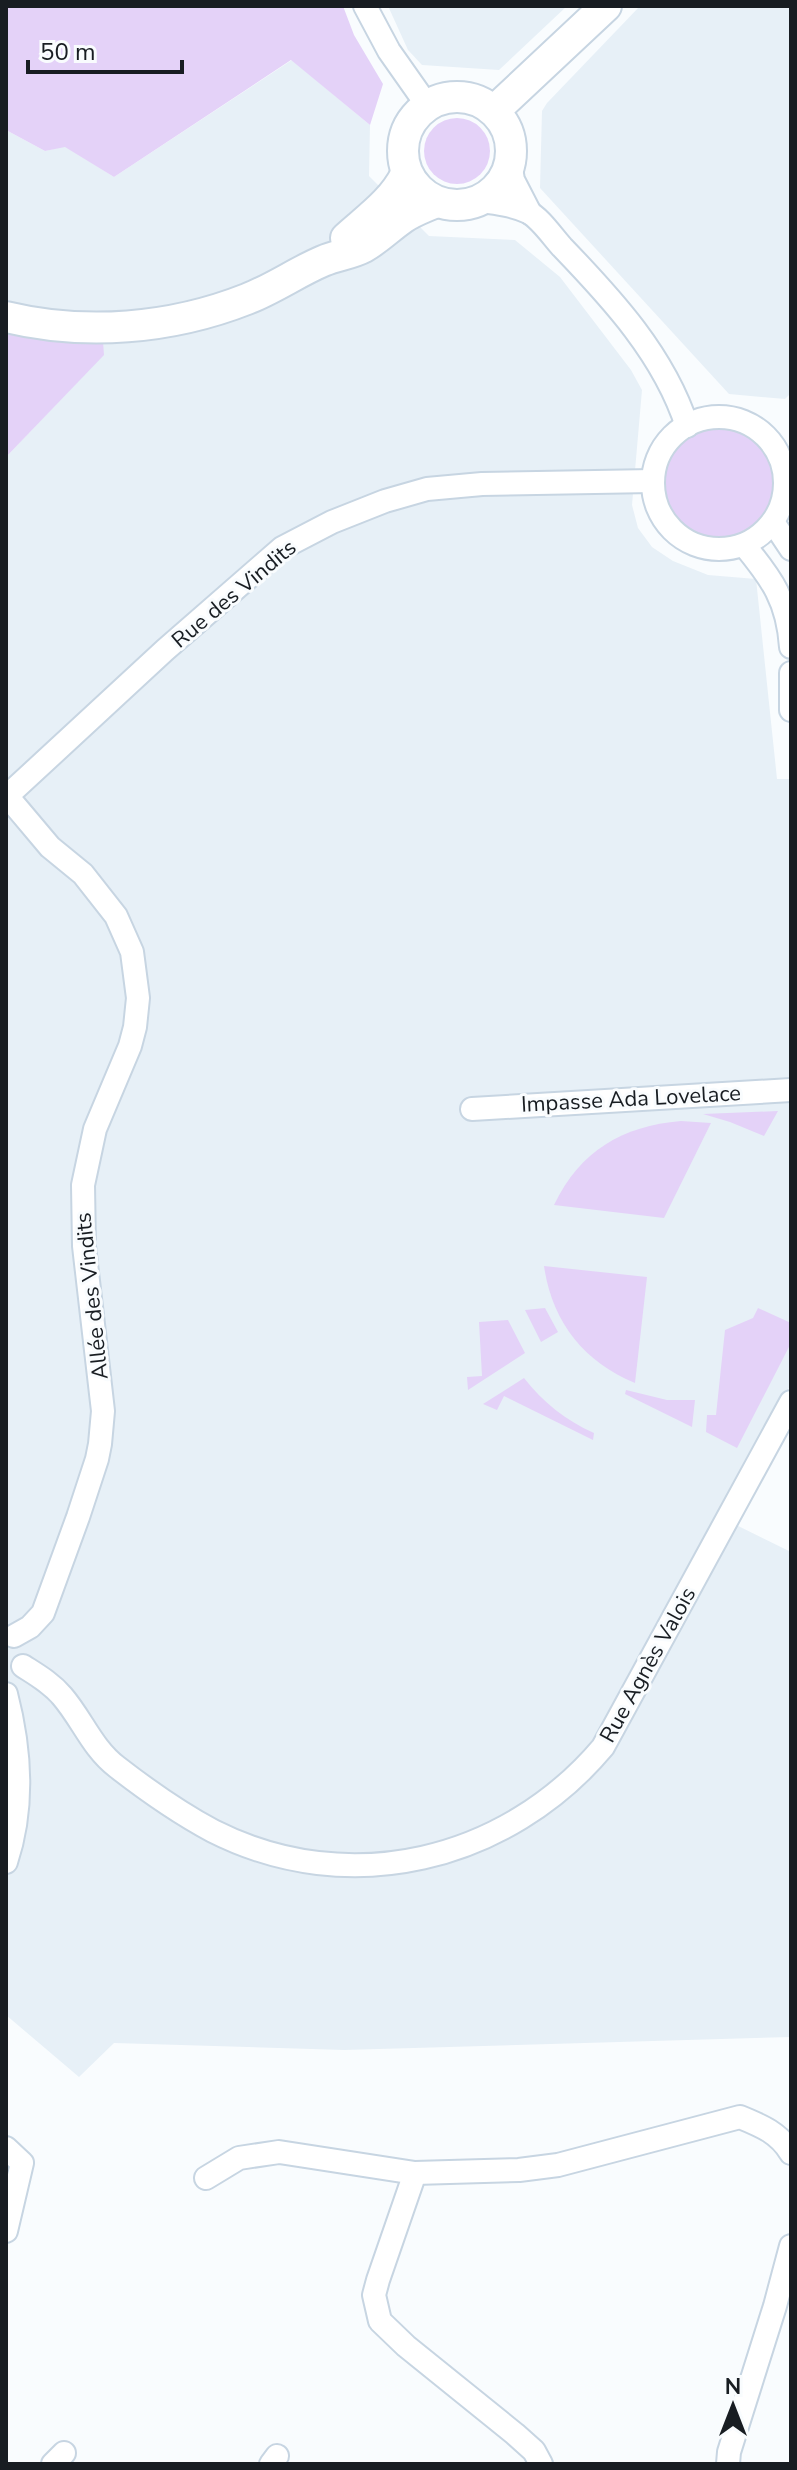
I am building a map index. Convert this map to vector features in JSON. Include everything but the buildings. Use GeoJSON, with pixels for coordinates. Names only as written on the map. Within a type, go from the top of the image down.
{"type":"FeatureCollection","features":[{"type":"Feature","properties":{"kind":"main road"},"geometry":{"type":"LineString","coordinates":[[494,111],[606,6]]}},
{"type":"Feature","properties":{"kind":"main road"},"geometry":{"type":"LineString","coordinates":[[462,97],[479,101],[494,111],[509,134],[511,148],[510,162],[499,186],[480,201],[458,206],[436,202],[418,191],[406,174],[402,153],[404,134],[413,117],[427,105],[444,98],[462,97]]}},
{"type":"Feature","properties":{"kind":"main road"},"geometry":{"type":"LineString","coordinates":[[326,260],[373,216],[400,186],[406,174]]}},
{"type":"Feature","properties":{"kind":"main road"},"geometry":{"type":"LineString","coordinates":[[6,317],[77,328],[149,325],[200,314],[247,299],[326,260],[364,247],[407,215],[436,202]]}},
{"type":"Feature","properties":{"kind":"street"},"geometry":{"type":"LineString","coordinates":[[365,6],[389,51],[427,105]]}},
{"type":"Feature","properties":{"kind":"street"},"geometry":{"type":"LineString","coordinates":[[510,162],[513,180],[530,213],[627,318],[673,391],[687,426]]}},
{"type":"Feature","properties":{"kind":"street"},"geometry":{"type":"LineString","coordinates":[[480,201],[500,203],[530,213]]}},
{"type":"Feature","properties":{"kind":"street"},"geometry":{"type":"LineString","coordinates":[[705,419],[733,420],[759,430],[781,458],[785,483],[781,507],[765,531],[744,545],[723,549],[702,547],[683,538],[667,524],[659,511],[653,481],[658,459],[669,440],[687,426],[705,419]]}},
{"type":"Feature","properties":{"kind":"street","name":"Rue des Vindits"},"geometry":{"type":"LineString","coordinates":[[6,797],[282,548],[332,522],[385,501],[427,489],[506,483],[653,481]]}},
{"type":"Feature","properties":{"kind":"street"},"geometry":{"type":"LineString","coordinates":[[773,522],[791,549]]}},
{"type":"Feature","properties":{"kind":"street"},"geometry":{"type":"LineString","coordinates":[[744,545],[779,591],[791,647]]}},
{"type":"Feature","properties":{"kind":"street"},"geometry":{"type":"LineString","coordinates":[[791,673],[791,710]]}},
{"type":"Feature","properties":{"kind":"street","name":"Allée des Vindits"},"geometry":{"type":"LineString","coordinates":[[6,797],[50,847],[83,874],[116,916],[132,952],[138,998],[130,1046],[95,1129],[83,1185],[84,1246],[103,1411],[97,1459],[43,1613],[30,1627],[10,1632]]}},
{"type":"Feature","properties":{"kind":"street","name":"Impasse Ada Lovelace"},"geometry":{"type":"LineString","coordinates":[[472,1109],[791,1090]]}},
{"type":"Feature","properties":{"kind":"street","name":"Rue Agnès Valois"},"geometry":{"type":"LineString","coordinates":[[23,1666],[62,1696],[95,1745],[116,1766],[213,1830],[242,1843],[271,1853],[331,1865],[389,1864],[461,1848],[516,1822],[541,1805],[573,1779],[603,1747],[791,1402]]}},
{"type":"Feature","properties":{"kind":"street"},"geometry":{"type":"LineString","coordinates":[[6,1862],[18,1789],[14,1723],[6,1694],[18,1688],[23,1666],[10,1632]]}},
{"type":"Feature","properties":{"kind":"street"},"geometry":{"type":"LineString","coordinates":[[206,2178],[239,2158],[279,2152],[415,2173],[519,2170],[558,2165],[740,2117],[767,2128],[784,2141],[791,2153]]}},
{"type":"Feature","properties":{"kind":"street"},"geometry":{"type":"LineString","coordinates":[[6,2148],[22,2163],[6,2231]]}},
{"type":"Feature","properties":{"kind":"street"},"geometry":{"type":"LineString","coordinates":[[415,2173],[374,2295],[380,2321],[406,2346],[515,2434],[534,2451],[541,2464]]}},
{"type":"Feature","properties":{"kind":"street"},"geometry":{"type":"LineString","coordinates":[[728,2464],[791,2246]]}},
{"type":"Feature","properties":{"kind":"shaded area"},"geometry":{"type":"Polygon","coordinates":[[[6,6],[343,6],[354,35],[383,84],[370,125],[291,60],[114,177],[65,147],[45,151],[6,130],[6,6]]]}},
{"type":"Feature","properties":{"kind":"shaded area"},"geometry":{"type":"Polygon","coordinates":[[[388,6],[567,6],[499,70],[422,65],[408,50],[388,6]]]}},
{"type":"Feature","properties":{"kind":"shaded area"},"geometry":{"type":"Polygon","coordinates":[[[640,6],[791,6],[791,393],[785,399],[729,394],[540,188],[542,111],[640,6]]]}},
{"type":"Feature","properties":{"kind":"shaded area"},"geometry":{"type":"Polygon","coordinates":[[[292,60],[370,125],[369,176],[429,236],[515,240],[560,277],[631,370],[642,390],[632,505],[638,528],[652,547],[673,561],[708,575],[756,579],[777,779],[791,779],[791,1384],[720,1517],[791,1552],[791,2037],[344,2050],[114,2043],[79,2077],[6,2015],[6,457],[104,354],[6,317],[6,130],[45,151],[65,146],[114,177],[292,60]]]}},
{"type":"Feature","properties":{"kind":"shaded area"},"geometry":{"type":"Polygon","coordinates":[[[450,118],[464,118],[476,123],[485,132],[490,151],[488,164],[481,175],[464,184],[450,184],[438,179],[429,170],[424,158],[424,144],[429,132],[438,123],[450,118]]]}},
{"type":"Feature","properties":{"kind":"shaded area"},"geometry":{"type":"Polygon","coordinates":[[[6,317],[102,328],[104,355],[6,457],[6,317]]]}},
{"type":"Feature","properties":{"kind":"shaded area"},"geometry":{"type":"Polygon","coordinates":[[[719,429],[740,433],[757,445],[769,462],[773,483],[769,504],[757,521],[740,533],[719,537],[698,533],[681,521],[669,504],[665,483],[669,462],[681,445],[698,433],[719,429]]]}},
{"type":"Feature","properties":{"kind":"shaded area"},"geometry":{"type":"Polygon","coordinates":[[[778,1111],[764,1136],[703,1114],[778,1111]]]}},
{"type":"Feature","properties":{"kind":"shaded area"},"geometry":{"type":"Polygon","coordinates":[[[681,1121],[711,1123],[664,1218],[554,1205],[577,1170],[605,1145],[640,1129],[681,1121]]]}},
{"type":"Feature","properties":{"kind":"shaded area"},"geometry":{"type":"Polygon","coordinates":[[[544,1266],[647,1277],[635,1383],[600,1364],[573,1338],[554,1305],[544,1266]]]}},
{"type":"Feature","properties":{"kind":"shaded area"},"geometry":{"type":"Polygon","coordinates":[[[545,1308],[558,1332],[541,1342],[525,1310],[545,1308]]]}},
{"type":"Feature","properties":{"kind":"shaded area"},"geometry":{"type":"Polygon","coordinates":[[[758,1308],[791,1323],[791,1343],[737,1448],[706,1432],[707,1415],[716,1415],[725,1330],[753,1318],[758,1308]]]}},
{"type":"Feature","properties":{"kind":"shaded area"},"geometry":{"type":"Polygon","coordinates":[[[508,1320],[525,1353],[468,1390],[467,1377],[482,1376],[479,1322],[508,1320]]]}},
{"type":"Feature","properties":{"kind":"shaded area"},"geometry":{"type":"Polygon","coordinates":[[[524,1378],[555,1410],[594,1433],[593,1440],[504,1396],[497,1410],[483,1404],[524,1378]]]}},
{"type":"Feature","properties":{"kind":"shaded area"},"geometry":{"type":"Polygon","coordinates":[[[626,1390],[667,1400],[695,1400],[692,1427],[625,1394],[626,1390]]]}}]}
